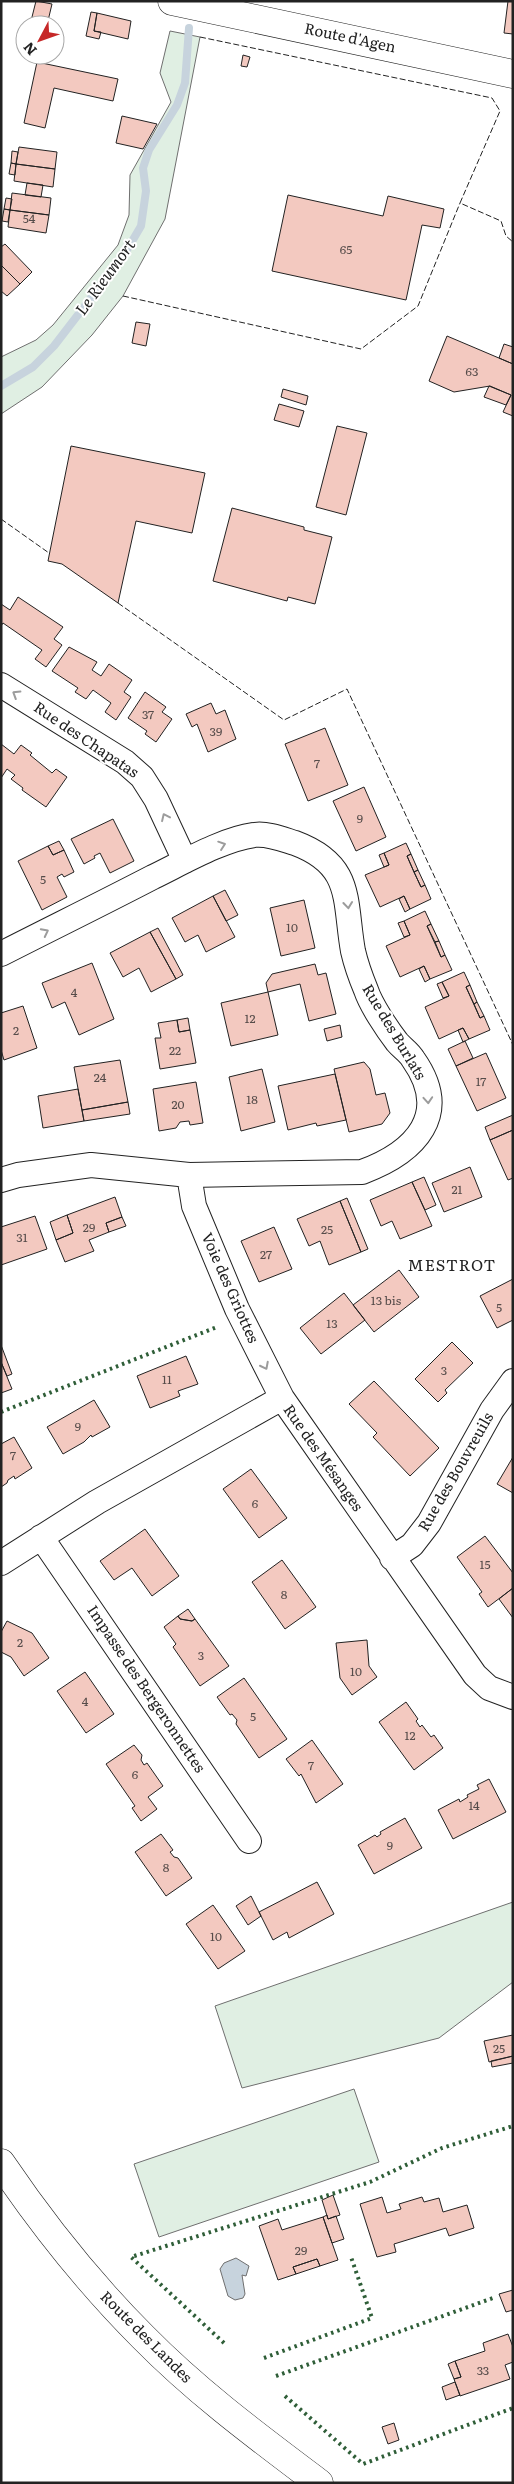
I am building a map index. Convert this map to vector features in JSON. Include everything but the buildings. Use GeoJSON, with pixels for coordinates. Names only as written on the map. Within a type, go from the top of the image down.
{"type":"FeatureCollection","features":[{"type":"Feature","properties":{"kind":"main road","name":"Route d'Agen"},"geometry":{"type":"LineString","coordinates":[[180,3],[513,74]]}},
{"type":"Feature","properties":{"kind":"main road","name":"Route des Landes"},"geometry":{"type":"LineString","coordinates":[[1,2163],[84,2273],[143,2337],[225,2411],[319,2483]]}},
{"type":"Feature","properties":{"kind":"street","name":"Rue des Chapatas"},"geometry":{"type":"LineString","coordinates":[[1,684],[125,762],[142,778],[156,799],[185,861]]}},
{"type":"Feature","properties":{"kind":"street","name":"Rue des Burlats"},"geometry":{"type":"LineString","coordinates":[[1,954],[204,852],[255,835],[278,837],[304,846],[334,869],[347,895],[353,952],[366,992],[397,1042],[413,1058],[427,1086],[429,1117],[420,1133],[402,1152],[383,1164],[362,1172],[189,1175],[91,1165],[18,1175],[1,1180]]}},
{"type":"Feature","properties":{"kind":"street","name":"Voie des Griottes"},"geometry":{"type":"LineString","coordinates":[[189,1175],[194,1206],[237,1309],[282,1398]]}},
{"type":"Feature","properties":{"kind":"street","name":"Rue des Bouvreuils"},"geometry":{"type":"LineString","coordinates":[[392,1558],[412,1545],[429,1523],[492,1410],[513,1381]]}},
{"type":"Feature","properties":{"kind":"street","name":"Rue des Mésanges"},"geometry":{"type":"LineString","coordinates":[[1,1563],[97,1502],[282,1398],[392,1558],[476,1675],[489,1688],[513,1697]]}},
{"type":"Feature","properties":{"kind":"street","name":"Impasse des Bergeronnettes"},"geometry":{"type":"LineString","coordinates":[[41,1537],[249,1841]]}},
{"type":"Feature","properties":{"kind":"green space"},"geometry":{"type":"Polygon","coordinates":[[[170,31],[200,37],[165,219],[123,296],[92,335],[42,387],[1,414],[1,357],[36,340],[53,325],[118,245],[129,215],[130,175],[171,102],[160,73],[170,31]]]}},
{"type":"Feature","properties":{"kind":"green space"},"geometry":{"type":"Polygon","coordinates":[[[513,1902],[513,1982],[439,2038],[242,2088],[215,2006],[513,1902]]]}},
{"type":"Feature","properties":{"kind":"green space"},"geometry":{"type":"Polygon","coordinates":[[[354,2089],[379,2162],[159,2237],[134,2164],[354,2089]]]}},
{"type":"Feature","properties":{"kind":"shaded area"},"geometry":{"type":"Polygon","coordinates":[[[236,2258],[249,2266],[246,2276],[242,2275],[245,2294],[243,2298],[235,2300],[228,2296],[220,2269],[224,2263],[236,2258]]]}},
{"type":"Feature","properties":{"kind":"waterway","name":"Le Rieumort"},"geometry":{"type":"LineString","coordinates":[[1,386],[33,367],[54,346],[124,255],[141,226],[146,191],[143,168],[149,150],[177,105],[185,83],[189,28]]}},
{"type":"Feature","properties":{"kind":"hedge"},"geometry":{"type":"LineString","coordinates":[[1,1412],[217,1327]]}},
{"type":"Feature","properties":{"kind":"hedge"},"geometry":{"type":"LineString","coordinates":[[224,2343],[131,2257],[370,2182],[442,2148],[513,2126]]}},
{"type":"Feature","properties":{"kind":"hedge"},"geometry":{"type":"LineString","coordinates":[[264,2358],[372,2318],[351,2257]]}},
{"type":"Feature","properties":{"kind":"hedge"},"geometry":{"type":"LineString","coordinates":[[276,2376],[493,2298]]}},
{"type":"Feature","properties":{"kind":"hedge"},"geometry":{"type":"LineString","coordinates":[[285,2396],[363,2464],[513,2408]]}},
{"type":"Feature","properties":{"kind":"fence"},"geometry":{"type":"LineString","coordinates":[[200,37],[492,98],[500,111],[460,203],[501,221],[506,236],[513,242]]}},
{"type":"Feature","properties":{"kind":"fence"},"geometry":{"type":"LineString","coordinates":[[123,296],[361,349],[418,306],[460,203]]}},
{"type":"Feature","properties":{"kind":"fence"},"geometry":{"type":"LineString","coordinates":[[1,519],[49,553]]}},
{"type":"Feature","properties":{"kind":"fence"},"geometry":{"type":"LineString","coordinates":[[118,603],[284,720],[347,689],[513,1045]]}},
{"type":"Feature","properties":{"kind":"district","name":"MESTROT"},"geometry":{"type":"Point","coordinates":[452,1265]}}]}
